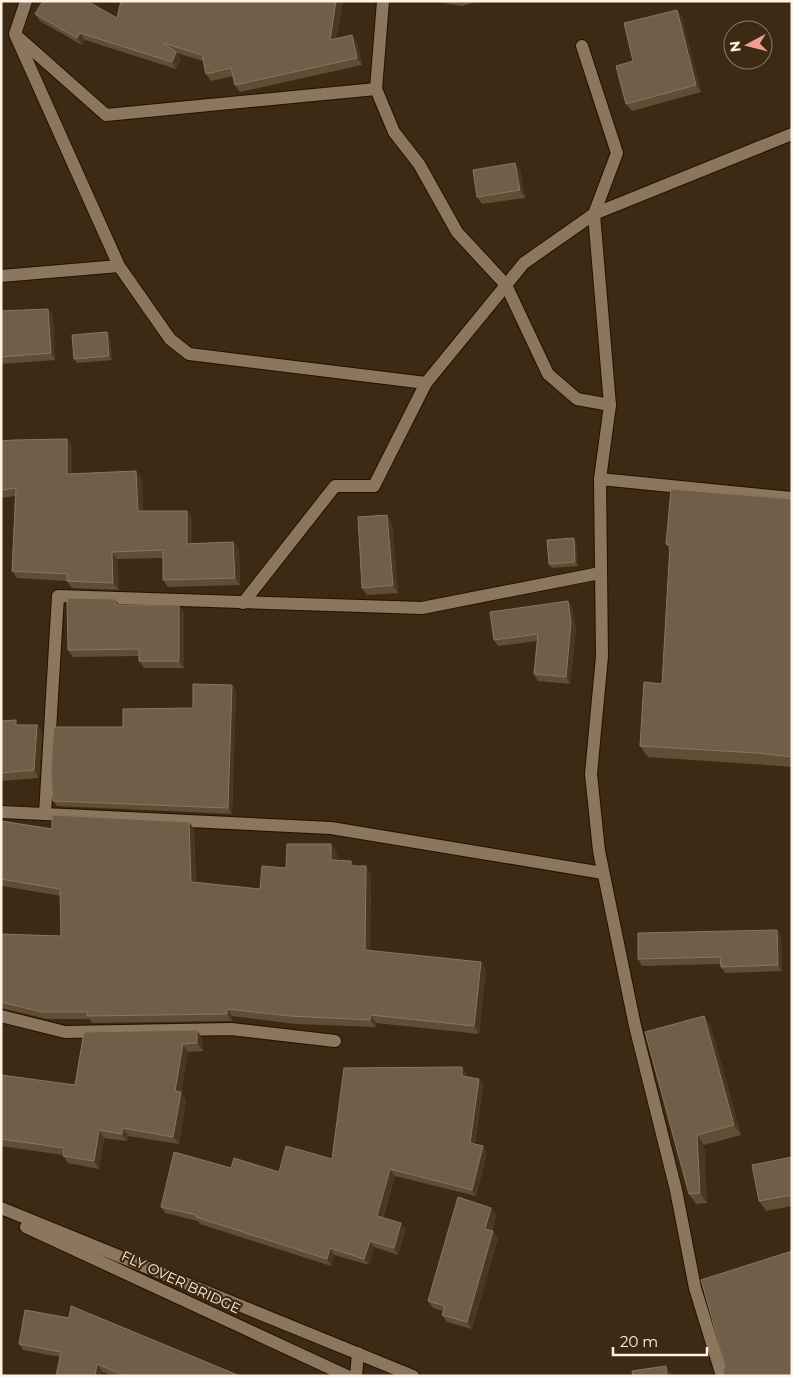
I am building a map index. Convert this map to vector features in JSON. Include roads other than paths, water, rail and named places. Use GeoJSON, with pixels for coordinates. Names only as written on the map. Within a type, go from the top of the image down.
{"type":"FeatureCollection","features":[{"type":"Feature","properties":{"kind":"street"},"geometry":{"type":"LineString","coordinates":[[26,1],[15,34],[119,266],[170,339],[189,354],[426,383]]}},
{"type":"Feature","properties":{"kind":"street"},"geometry":{"type":"LineString","coordinates":[[383,1],[376,89],[394,132],[419,164],[457,232],[506,285],[548,374],[577,398],[610,405]]}},
{"type":"Feature","properties":{"kind":"street"},"geometry":{"type":"LineString","coordinates":[[15,34],[106,115],[376,89]]}},
{"type":"Feature","properties":{"kind":"street"},"geometry":{"type":"LineString","coordinates":[[582,46],[617,153],[594,214],[610,405],[600,479],[602,656],[591,774],[604,873],[635,1026],[676,1190],[696,1288],[722,1376]]}},
{"type":"Feature","properties":{"kind":"street"},"geometry":{"type":"LineString","coordinates":[[243,603],[335,486],[374,486],[426,383],[524,262],[594,214],[792,134]]}},
{"type":"Feature","properties":{"kind":"street"},"geometry":{"type":"LineString","coordinates":[[1,276],[119,266]]}},
{"type":"Feature","properties":{"kind":"street"},"geometry":{"type":"LineString","coordinates":[[600,479],[792,498]]}},
{"type":"Feature","properties":{"kind":"street"},"geometry":{"type":"LineString","coordinates":[[45,814],[58,596],[422,608],[600,573]]}},
{"type":"Feature","properties":{"kind":"street"},"geometry":{"type":"LineString","coordinates":[[1,812],[330,828],[604,873]]}},
{"type":"Feature","properties":{"kind":"street"},"geometry":{"type":"LineString","coordinates":[[1,1016],[65,1032],[231,1029],[335,1041]]}},
{"type":"Feature","properties":{"kind":"street"},"geometry":{"type":"LineString","coordinates":[[1,1208],[413,1376]]}},
{"type":"Feature","properties":{"kind":"street","name":"FLY OVER BRIDGE"},"geometry":{"type":"LineString","coordinates":[[1,1215],[348,1376]]}},
{"type":"Feature","properties":{"kind":"street"},"geometry":{"type":"LineString","coordinates":[[356,1376],[358,1353]]}}]}
